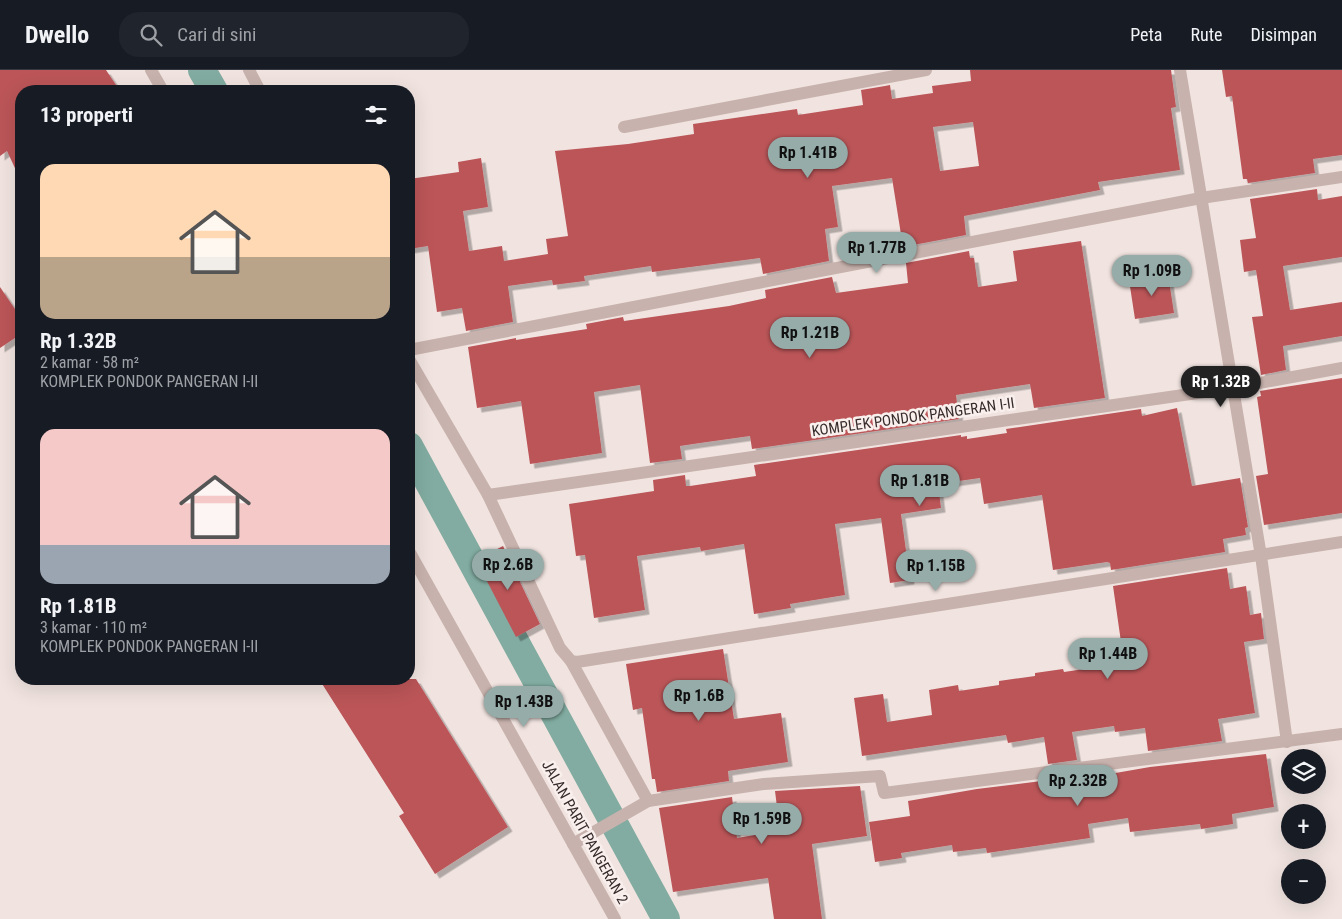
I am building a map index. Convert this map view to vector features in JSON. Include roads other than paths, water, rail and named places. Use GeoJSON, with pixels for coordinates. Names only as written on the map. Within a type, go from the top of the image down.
{"type":"FeatureCollection","features":[{"type":"Feature","properties":{"kind":"street"},"geometry":{"type":"LineString","coordinates":[[151,70],[160,85]]}},
{"type":"Feature","properties":{"kind":"street"},"geometry":{"type":"LineString","coordinates":[[249,70],[257,85]]}},
{"type":"Feature","properties":{"kind":"street"},"geometry":{"type":"LineString","coordinates":[[624,126],[926,70]]}},
{"type":"Feature","properties":{"kind":"street"},"geometry":{"type":"LineString","coordinates":[[1180,70],[1261,556],[1287,742]]}},
{"type":"Feature","properties":{"kind":"street"},"geometry":{"type":"LineString","coordinates":[[415,349],[1201,198],[1342,177]]}},
{"type":"Feature","properties":{"kind":"street","name":"KOMPLEK PONDOK PANGERAN I-II"},"geometry":{"type":"LineString","coordinates":[[488,495],[1232,388],[1342,368]]}},
{"type":"Feature","properties":{"kind":"street"},"geometry":{"type":"LineString","coordinates":[[415,369],[488,495],[560,648],[571,661],[648,801]]}},
{"type":"Feature","properties":{"kind":"street"},"geometry":{"type":"LineString","coordinates":[[571,661],[577,662],[1342,542]]}},
{"type":"Feature","properties":{"kind":"street","name":"JALAN PARIT PANGERAN 2"},"geometry":{"type":"LineString","coordinates":[[415,562],[614,919]]}},
{"type":"Feature","properties":{"kind":"street"},"geometry":{"type":"LineString","coordinates":[[573,844],[648,801],[764,784],[880,776],[884,793],[1342,734]]}},
{"type":"Feature","properties":{"kind":"waterway"},"geometry":{"type":"LineString","coordinates":[[202,70],[211,85]]}},
{"type":"Feature","properties":{"kind":"waterway"},"geometry":{"type":"LineString","coordinates":[[415,457],[666,919]]}}]}
